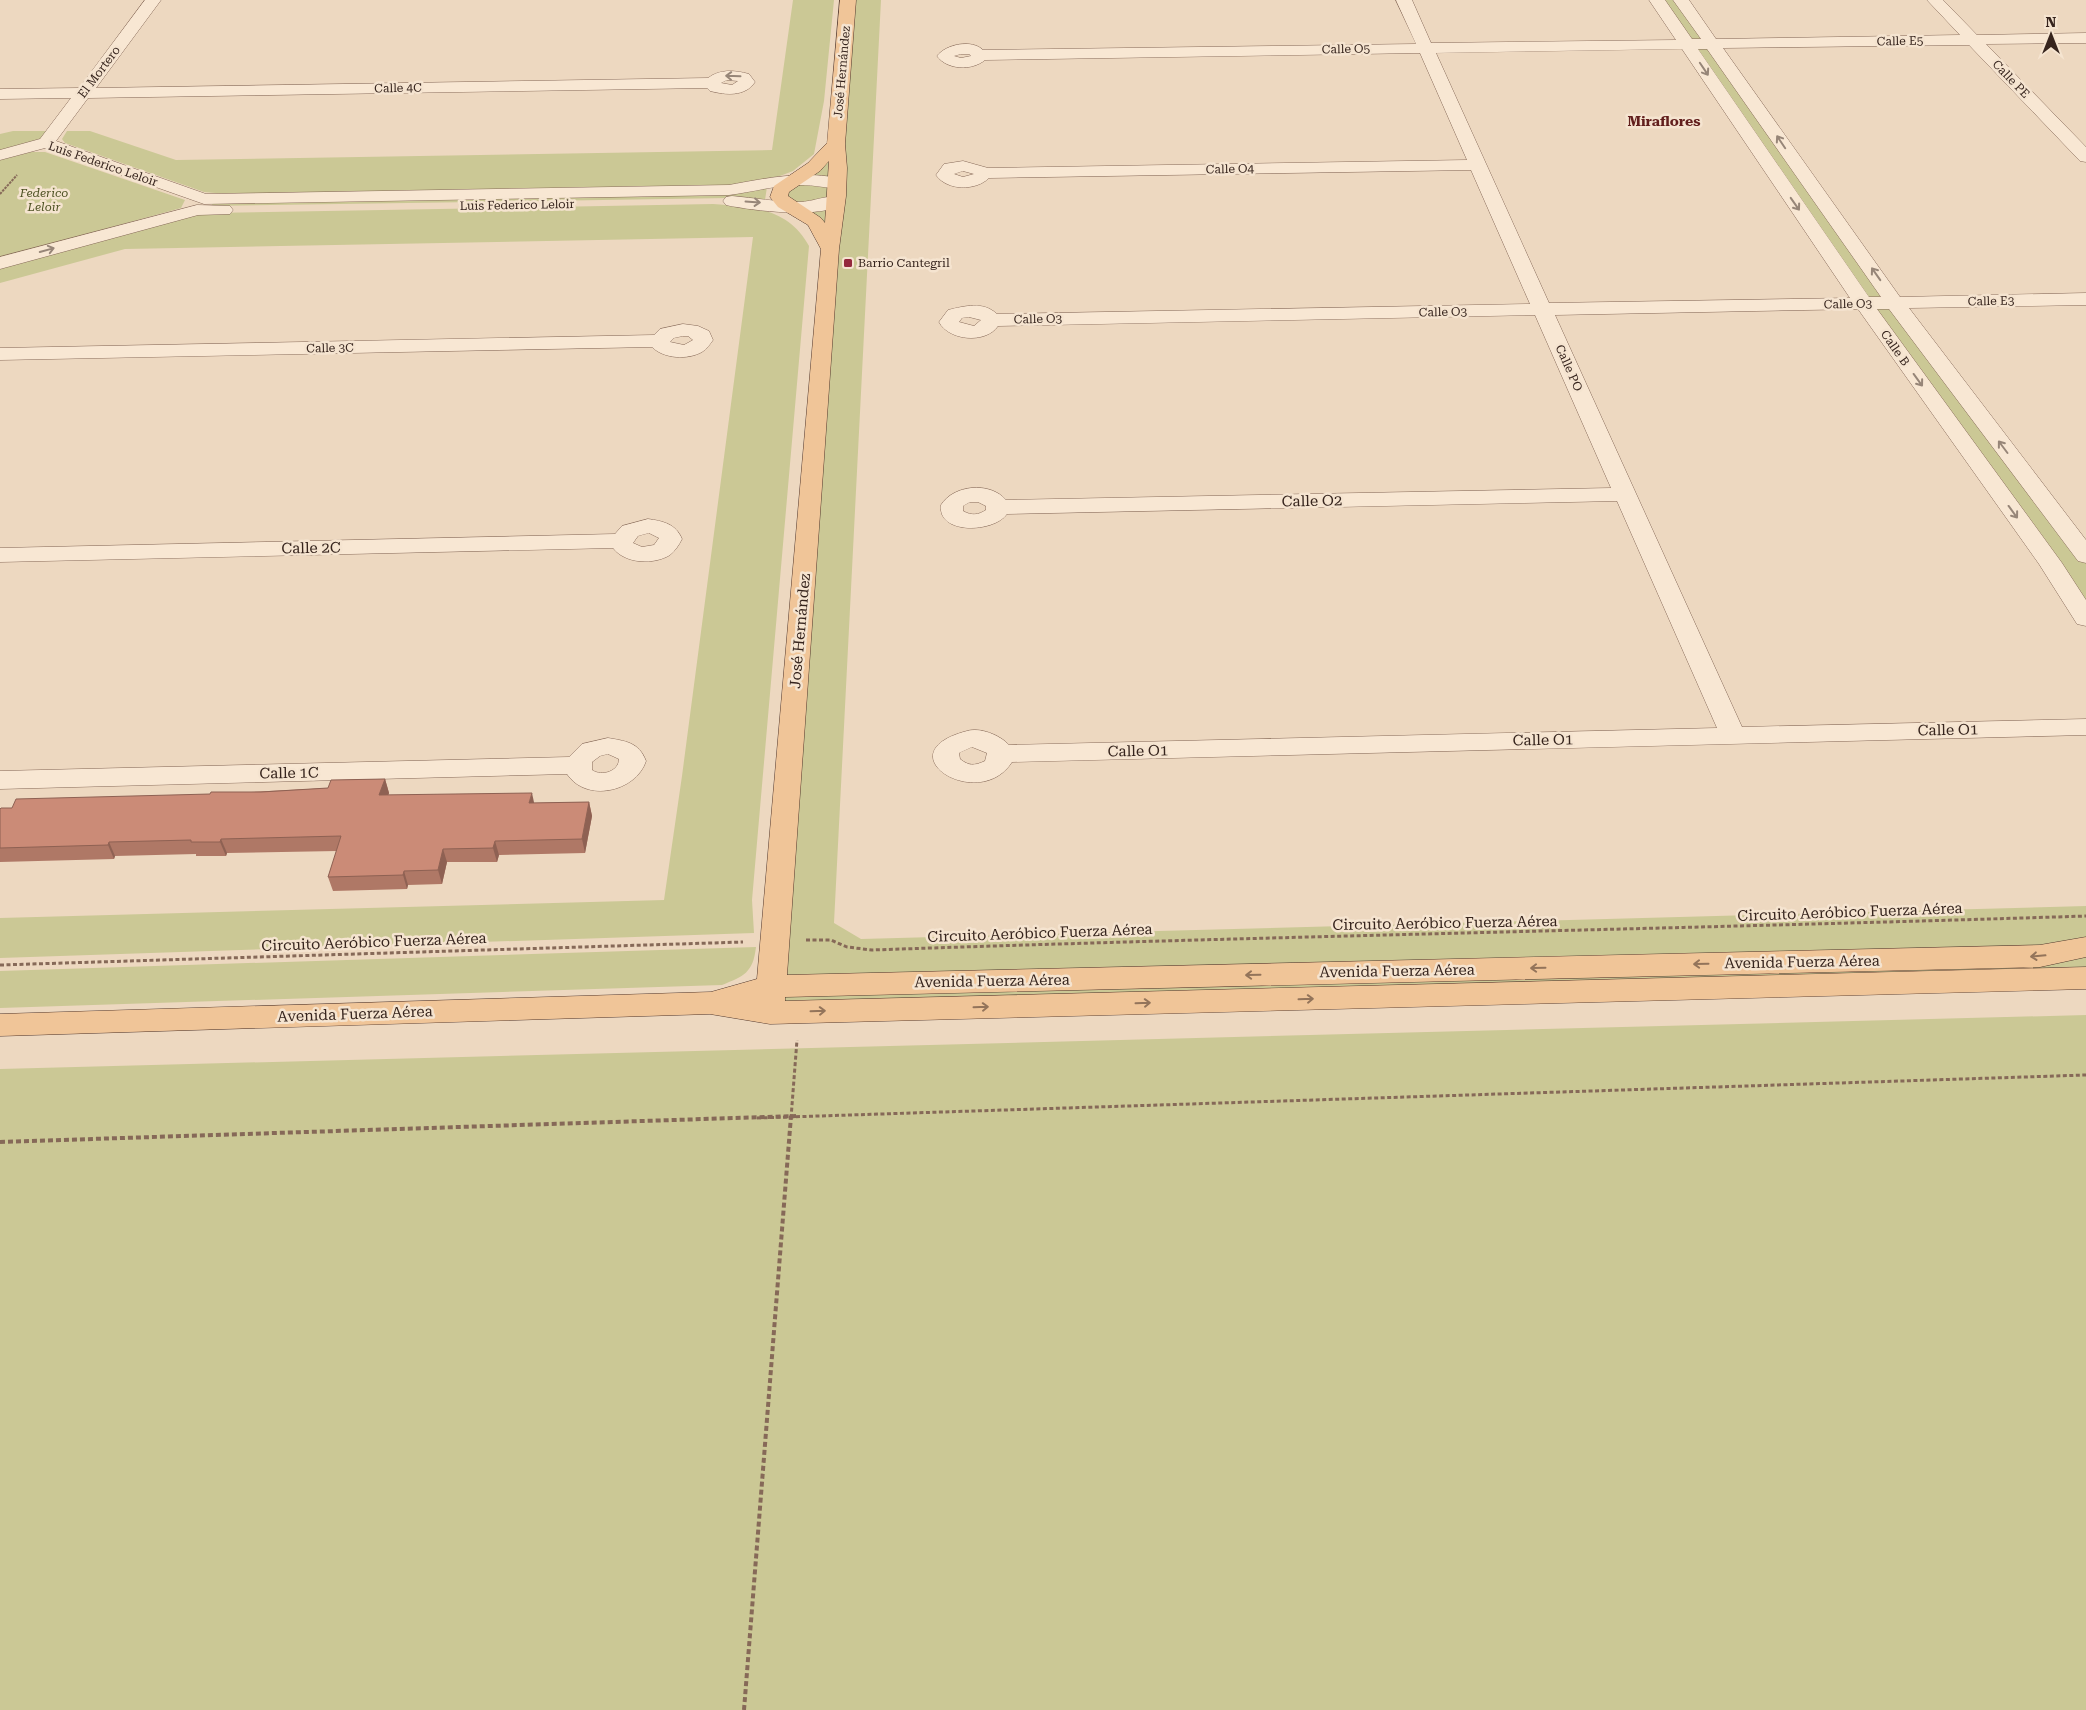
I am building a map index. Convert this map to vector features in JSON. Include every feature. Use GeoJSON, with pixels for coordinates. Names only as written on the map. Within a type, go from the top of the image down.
{"type":"FeatureCollection","features":[{"type":"Feature","properties":{"kind":"main road","name":"José Hernández"},"geometry":{"type":"LineString","coordinates":[[770,1000],[830,249],[839,158],[836,144],[848,0]]}},
{"type":"Feature","properties":{"kind":"main road"},"geometry":{"type":"LineString","coordinates":[[830,249],[814,222],[784,203],[779,197],[780,190],[792,180],[814,167],[836,144]]}},
{"type":"Feature","properties":{"kind":"main road","name":"Avenida Fuerza Aérea"},"geometry":{"type":"LineString","coordinates":[[0,1025],[710,1003],[2040,956],[2086,947]]}},
{"type":"Feature","properties":{"kind":"main road","name":"Avenida Fuerza Aérea"},"geometry":{"type":"LineString","coordinates":[[770,1000],[799,1012],[2086,978]]}},
{"type":"Feature","properties":{"kind":"street","name":"El Mortero"},"geometry":{"type":"LineString","coordinates":[[46,143],[153,0]]}},
{"type":"Feature","properties":{"kind":"street","name":"Calle PO"},"geometry":{"type":"LineString","coordinates":[[1404,0],[1734,736]]}},
{"type":"Feature","properties":{"kind":"street","name":"Calle B"},"geometry":{"type":"LineString","coordinates":[[1657,0],[1864,304],[2050,563],[2086,619]]}},
{"type":"Feature","properties":{"kind":"street","name":"Calle B"},"geometry":{"type":"LineString","coordinates":[[1681,0],[1896,303],[2086,556]]}},
{"type":"Feature","properties":{"kind":"street","name":"Calle PE"},"geometry":{"type":"LineString","coordinates":[[1935,0],[2085,156]]}},
{"type":"Feature","properties":{"kind":"street","name":"Calle E5"},"geometry":{"type":"LineString","coordinates":[[1713,44],[2086,38]]}},
{"type":"Feature","properties":{"kind":"street","name":"Calle O5"},"geometry":{"type":"LineString","coordinates":[[979,55],[1713,44]]}},
{"type":"Feature","properties":{"kind":"street","name":"Calle 4C"},"geometry":{"type":"LineString","coordinates":[[0,94],[712,83]]}},
{"type":"Feature","properties":{"kind":"street","name":"Luis Federico Leloir"},"geometry":{"type":"LineString","coordinates":[[0,155],[46,143],[201,204],[729,201],[793,207],[825,206],[836,192],[824,179],[808,178],[729,190],[201,204],[0,263]]}},
{"type":"Feature","properties":{"kind":"street","name":"Calle O4"},"geometry":{"type":"LineString","coordinates":[[983,173],[1478,165]]}},
{"type":"Feature","properties":{"kind":"street","name":"Calle E3"},"geometry":{"type":"LineString","coordinates":[[1896,303],[2086,299]]}},
{"type":"Feature","properties":{"kind":"street","name":"Calle O3"},"geometry":{"type":"LineString","coordinates":[[991,320],[1896,303]]}},
{"type":"Feature","properties":{"kind":"street","name":"Calle 3C"},"geometry":{"type":"LineString","coordinates":[[0,354],[660,341]]}},
{"type":"Feature","properties":{"kind":"street","name":"Calle O2"},"geometry":{"type":"LineString","coordinates":[[998,507],[1625,494]]}},
{"type":"Feature","properties":{"kind":"street","name":"Calle 2C"},"geometry":{"type":"LineString","coordinates":[[0,555],[622,541]]}},
{"type":"Feature","properties":{"kind":"street","name":"Calle O1"},"geometry":{"type":"LineString","coordinates":[[1000,754],[2086,727]]}},
{"type":"Feature","properties":{"kind":"street","name":"Calle 1C"},"geometry":{"type":"LineString","coordinates":[[0,780],[577,765]]}},
{"type":"Feature","properties":{"kind":"path","name":"Circuito Aeróbico Fuerza Aérea"},"geometry":{"type":"LineString","coordinates":[[806,940],[831,940],[847,947],[872,950],[2086,916]]}},
{"type":"Feature","properties":{"kind":"path","name":"Circuito Aeróbico Fuerza Aérea"},"geometry":{"type":"LineString","coordinates":[[0,965],[750,942]]}},
{"type":"Feature","properties":{"kind":"path"},"geometry":{"type":"LineString","coordinates":[[744,1710],[799,1012]]}},
{"type":"Feature","properties":{"kind":"path"},"geometry":{"type":"LineString","coordinates":[[0,1142],[2086,1075]]}},
{"type":"Feature","properties":{"kind":"green space"},"geometry":{"type":"Polygon","coordinates":[[[793,0],[834,0],[824,101],[814,154],[793,171],[780,176],[731,186],[226,194],[204,192],[65,143],[62,139],[67,131],[90,131],[176,160],[772,150],[793,0]]]}},
{"type":"Feature","properties":{"kind":"green space"},"geometry":{"type":"Polygon","coordinates":[[[848,0],[881,0],[834,923],[861,939],[2086,906],[2086,978],[770,1013],[824,235],[779,197],[826,156],[848,0]]]}},
{"type":"Feature","properties":{"kind":"green space"},"geometry":{"type":"Polygon","coordinates":[[[1657,0],[1681,0],[2086,556],[2086,619],[1657,0]]]}},
{"type":"Feature","properties":{"kind":"green space"},"geometry":{"type":"Polygon","coordinates":[[[13,131],[47,131],[40,140],[0,152],[0,134],[13,131]]]}},
{"type":"Feature","properties":{"kind":"green space","name":"Federico Leloir"},"geometry":{"type":"Polygon","coordinates":[[[31,152],[45,152],[185,200],[181,208],[0,258],[0,160],[31,152]]]}},
{"type":"Feature","properties":{"kind":"green space"},"geometry":{"type":"Polygon","coordinates":[[[767,187],[765,200],[729,198],[211,206],[214,202],[767,187]]]}},
{"type":"Feature","properties":{"kind":"green space"},"geometry":{"type":"Polygon","coordinates":[[[713,204],[742,206],[780,217],[800,233],[809,246],[752,900],[754,933],[0,958],[0,918],[664,900],[753,237],[125,249],[0,283],[0,266],[189,216],[210,213],[713,204]]]}},
{"type":"Feature","properties":{"kind":"green space"},"geometry":{"type":"Polygon","coordinates":[[[756,947],[753,963],[750,968],[742,976],[722,985],[0,1008],[0,971],[756,947]]]}},
{"type":"Feature","properties":{"kind":"green space"},"geometry":{"type":"Polygon","coordinates":[[[2086,1015],[2086,1710],[0,1710],[0,1069],[2086,1015]]]}},
{"type":"Feature","properties":{"kind":"building"},"geometry":{"type":"Polygon","coordinates":[[[385,779],[379,795],[532,793],[529,803],[589,802],[582,839],[495,841],[493,848],[443,849],[438,870],[404,871],[403,875],[328,877],[341,836],[221,839],[220,842],[191,842],[191,840],[109,842],[108,845],[0,848],[0,809],[12,808],[16,799],[261,792],[328,788],[331,780],[385,779]]]}},
{"type":"Feature","properties":{"kind":"place","name":"Barrio Cantegril"},"geometry":{"type":"Point","coordinates":[848,263]}},
{"type":"Feature","properties":{"kind":"district","name":"Miraflores"},"geometry":{"type":"Point","coordinates":[1664,121]}}]}
